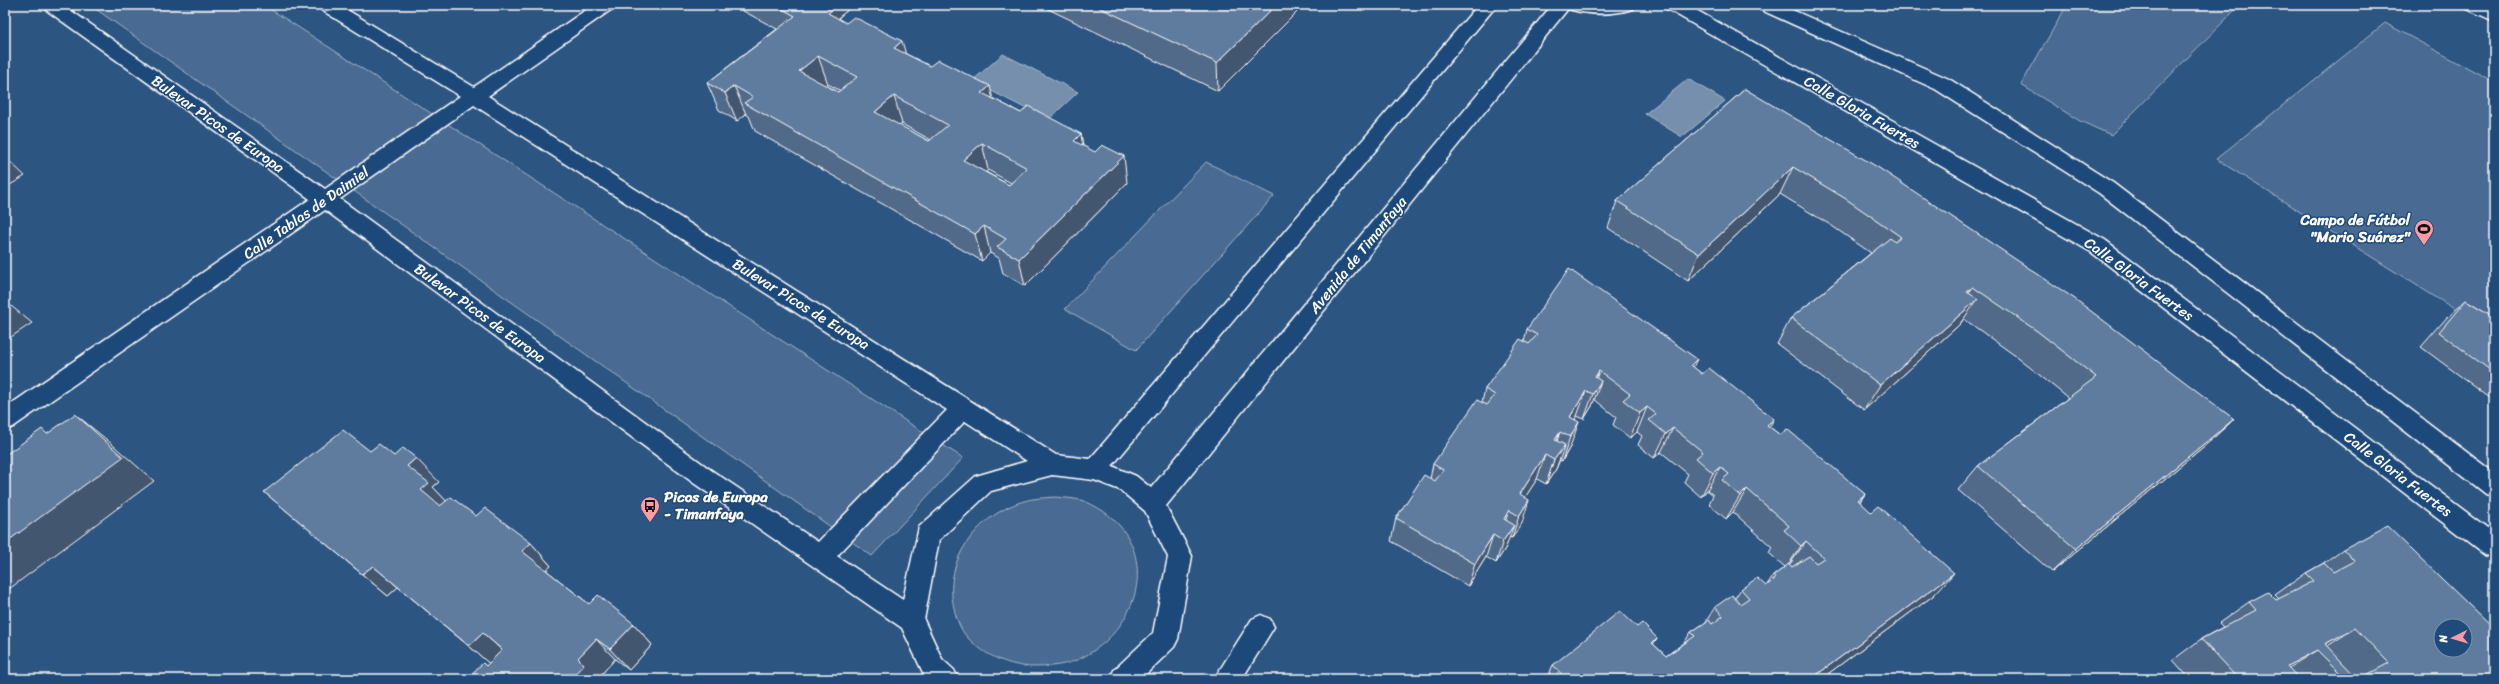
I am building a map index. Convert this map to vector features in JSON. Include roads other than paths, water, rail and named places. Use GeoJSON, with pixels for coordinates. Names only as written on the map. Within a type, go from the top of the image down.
{"type":"FeatureCollection","features":[{"type":"Feature","properties":{"kind":"street","name":"Bulevar Picos de Europa"},"geometry":{"type":"LineString","coordinates":[[51,5],[325,199],[703,477],[911,620]]}},
{"type":"Feature","properties":{"kind":"street","name":"Bulevar Picos de Europa"},"geometry":{"type":"LineString","coordinates":[[326,5],[474,96],[1052,464]]}},
{"type":"Feature","properties":{"kind":"street","name":"Calle Tablas de Daimiel"},"geometry":{"type":"LineString","coordinates":[[5,420],[606,5]]}},
{"type":"Feature","properties":{"kind":"street"},"geometry":{"type":"LineString","coordinates":[[1095,470],[1488,5]]}},
{"type":"Feature","properties":{"kind":"street","name":"Avenida de Timanfaya"},"geometry":{"type":"LineString","coordinates":[[1153,504],[1562,5]]}},
{"type":"Feature","properties":{"kind":"street"},"geometry":{"type":"LineString","coordinates":[[1574,5],[1597,8],[1627,5]]}},
{"type":"Feature","properties":{"kind":"street","name":"Calle Gloria Fuertes"},"geometry":{"type":"LineString","coordinates":[[1673,5],[2098,246],[2494,547]]}},
{"type":"Feature","properties":{"kind":"street"},"geometry":{"type":"LineString","coordinates":[[1765,5],[1942,84],[2106,188],[2494,487]]}},
{"type":"Feature","properties":{"kind":"street"},"geometry":{"type":"LineString","coordinates":[[2473,5],[2494,15]]}},
{"type":"Feature","properties":{"kind":"street"},"geometry":{"type":"LineString","coordinates":[[819,558],[964,408]]}},
{"type":"Feature","properties":{"kind":"street"},"geometry":{"type":"LineString","coordinates":[[934,675],[911,620],[928,535],[984,483],[1052,464],[1095,470],[1128,483],[1153,504],[1180,556],[1165,639],[1123,679]]}},
{"type":"Feature","properties":{"kind":"street"},"geometry":{"type":"LineString","coordinates":[[1227,679],[1261,627]]}},
{"type":"Feature","properties":{"kind":"place","name":"Campo de Fútbol \"Mario Suárez\""},"geometry":{"type":"Point","coordinates":[2424,246]}},
{"type":"Feature","properties":{"kind":"place","name":"Picos de Europa - Timanfaya"},"geometry":{"type":"Point","coordinates":[650,523]}}]}
